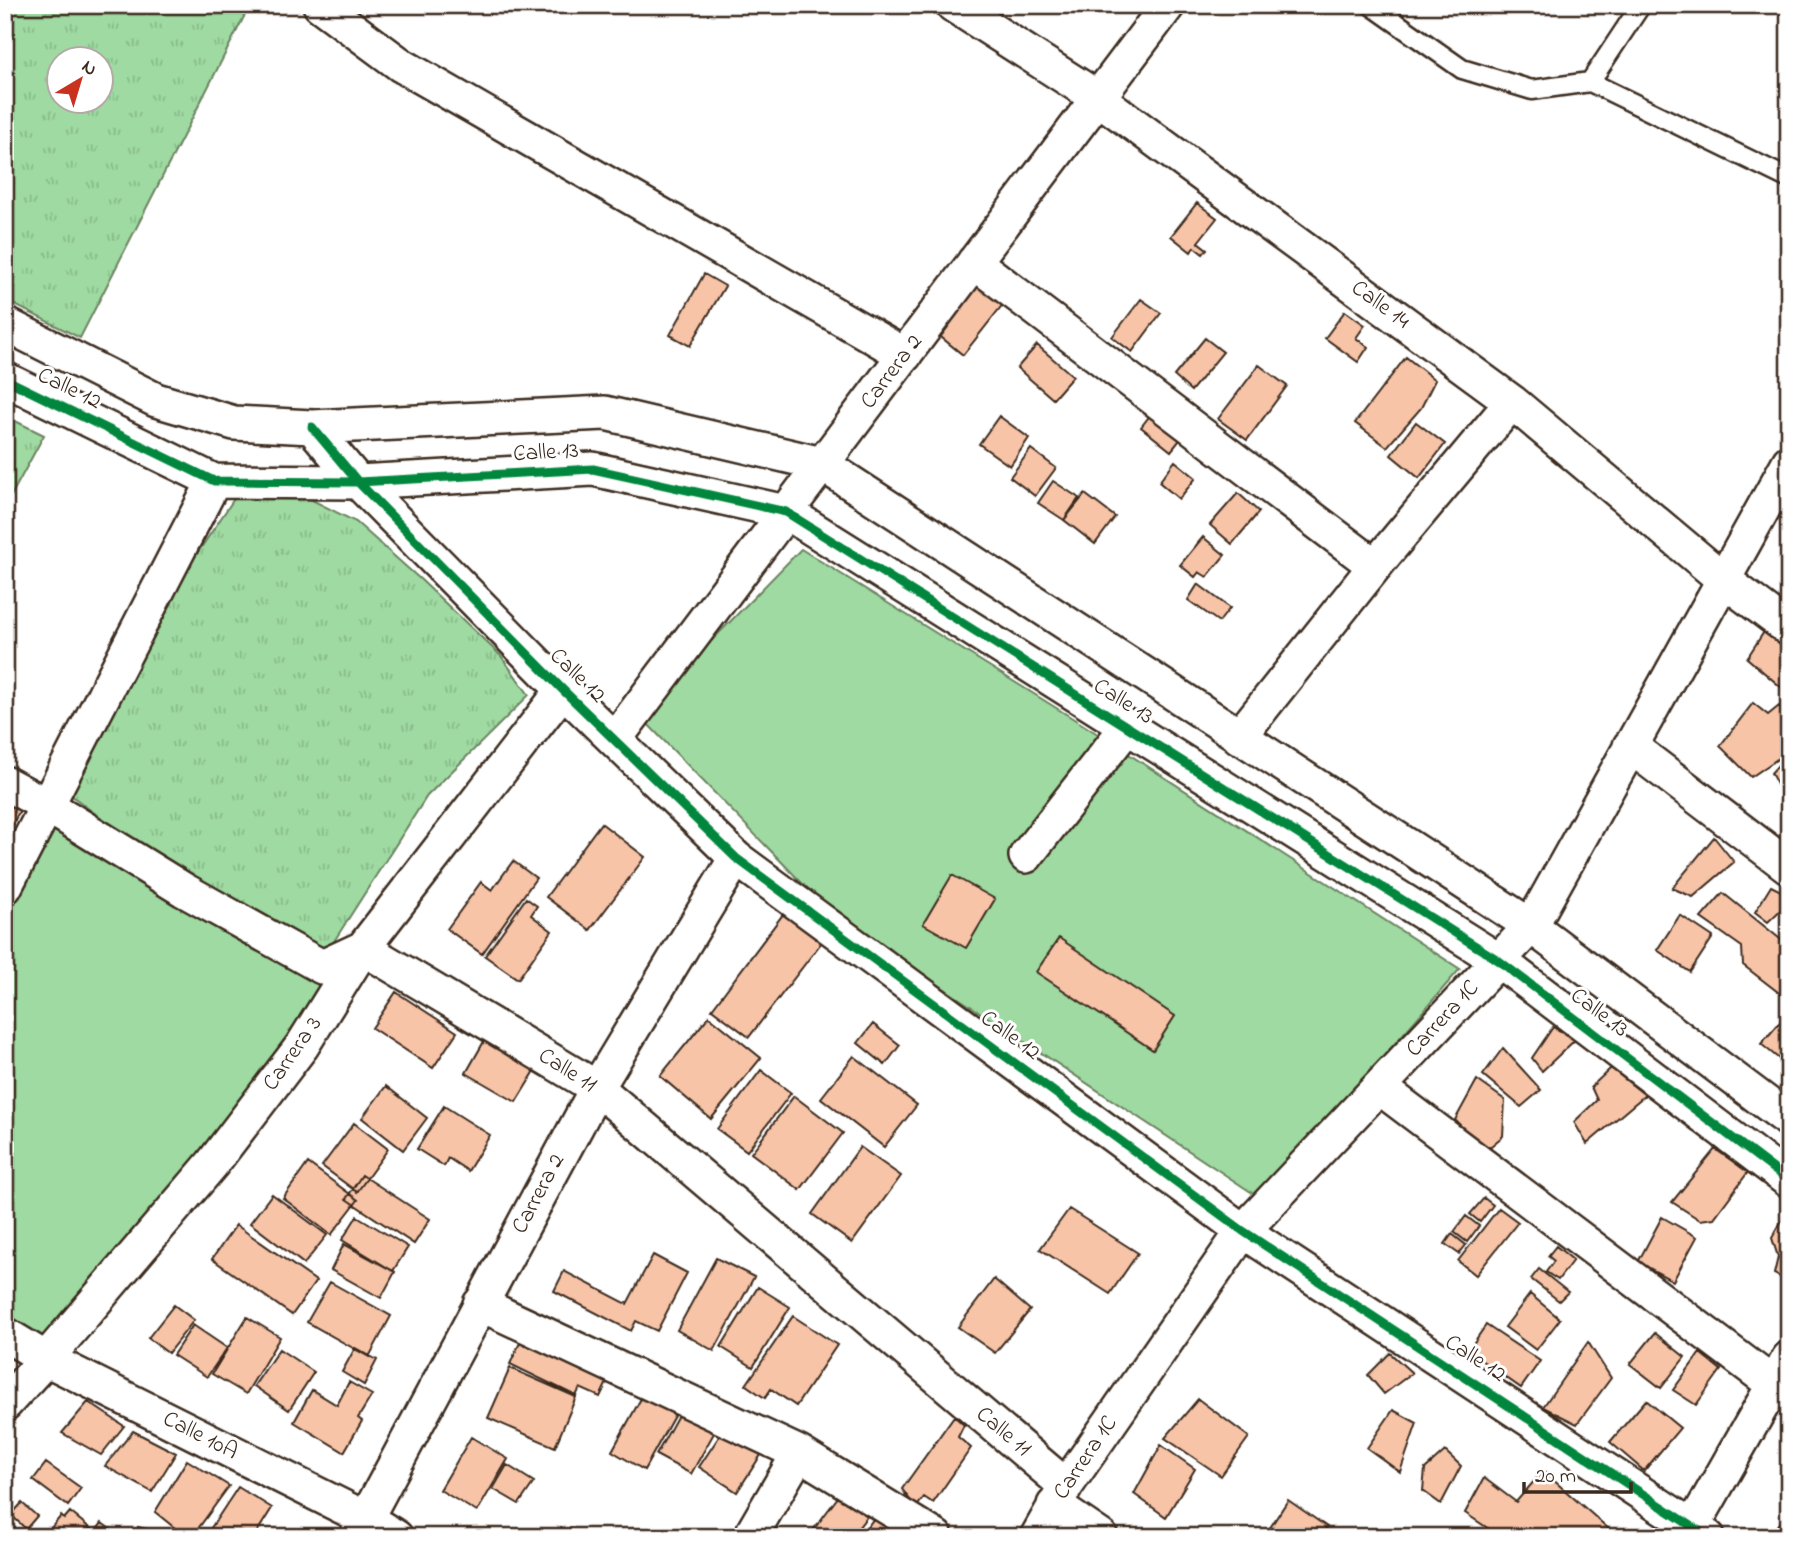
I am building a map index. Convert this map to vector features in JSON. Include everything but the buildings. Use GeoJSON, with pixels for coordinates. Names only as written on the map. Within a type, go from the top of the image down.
{"type":"FeatureCollection","features":[{"type":"Feature","properties":{"kind":"street"},"geometry":{"type":"LineString","coordinates":[[320,5],[401,65],[905,355]]}},
{"type":"Feature","properties":{"kind":"street","name":"Calle 14"},"geometry":{"type":"LineString","coordinates":[[953,5],[1098,98],[1512,402],[1724,580],[1789,629]]}},
{"type":"Feature","properties":{"kind":"street","name":"Carrera 2"},"geometry":{"type":"LineString","coordinates":[[615,739],[1168,5]]}},
{"type":"Feature","properties":{"kind":"street"},"geometry":{"type":"LineString","coordinates":[[974,262],[1375,566]]}},
{"type":"Feature","properties":{"kind":"street","name":"Calle 12"},"geometry":{"type":"LineString","coordinates":[[5,324],[156,400],[234,423],[312,427],[358,482],[563,690],[736,858],[1243,1231],[1696,1533]]}},
{"type":"Feature","properties":{"kind":"street","name":"Calle 12"},"geometry":{"type":"LineString","coordinates":[[5,379],[214,481],[358,482]]}},
{"type":"Feature","properties":{"kind":"street"},"geometry":{"type":"LineString","coordinates":[[1239,737],[1375,566],[1512,402]]}},
{"type":"Feature","properties":{"kind":"street","name":"Calle 13"},"geometry":{"type":"LineString","coordinates":[[312,427],[605,413],[822,464],[1531,926],[1789,1120]]}},
{"type":"Feature","properties":{"kind":"street","name":"Carrera 1C"},"geometry":{"type":"LineString","coordinates":[[1037,1537],[1060,1496],[1243,1231],[1531,926],[1789,462]]}},
{"type":"Feature","properties":{"kind":"street","name":"Calle 13"},"geometry":{"type":"LineString","coordinates":[[358,482],[593,469],[786,512],[1498,960],[1789,1181]]}},
{"type":"Feature","properties":{"kind":"street"},"geometry":{"type":"LineString","coordinates":[[5,887],[214,481]]}},
{"type":"Feature","properties":{"kind":"street","name":"Carrera 3"},"geometry":{"type":"LineString","coordinates":[[5,1404],[220,1153],[302,1046],[363,948],[563,690]]}},
{"type":"Feature","properties":{"kind":"street"},"geometry":{"type":"LineString","coordinates":[[1026,856],[1127,727]]}},
{"type":"Feature","properties":{"kind":"street"},"geometry":{"type":"LineString","coordinates":[[1630,746],[1789,867]]}},
{"type":"Feature","properties":{"kind":"street"},"geometry":{"type":"LineString","coordinates":[[5,783],[48,806],[184,890],[322,967],[363,948]]}},
{"type":"Feature","properties":{"kind":"street","name":"Carrera 2"},"geometry":{"type":"LineString","coordinates":[[360,1527],[597,1088],[736,858]]}},
{"type":"Feature","properties":{"kind":"street","name":"Calle 11"},"geometry":{"type":"LineString","coordinates":[[363,948],[597,1088],[1060,1496],[1101,1537]]}},
{"type":"Feature","properties":{"kind":"street"},"geometry":{"type":"LineString","coordinates":[[1379,1087],[1784,1380],[1696,1533]]}},
{"type":"Feature","properties":{"kind":"street"},"geometry":{"type":"LineString","coordinates":[[480,1304],[799,1453],[936,1537]]}},
{"type":"Feature","properties":{"kind":"street","name":"Calle 10A"},"geometry":{"type":"LineString","coordinates":[[5,1334],[46,1359],[360,1527],[396,1537]]}},
{"type":"Feature","properties":{"kind":"street"},"geometry":{"type":"LineString","coordinates":[[750,1537],[799,1453]]}},
{"type":"Feature","properties":{"kind":"lane"},"geometry":{"type":"LineString","coordinates":[[1371,5],[1462,69],[1532,90],[1590,82],[1789,179]]}},
{"type":"Feature","properties":{"kind":"lane"},"geometry":{"type":"LineString","coordinates":[[1590,82],[1641,5]]}},
{"type":"Feature","properties":{"kind":"green space"},"geometry":{"type":"Polygon","coordinates":[[[5,5],[250,5],[80,338],[5,300],[5,5]]]}},
{"type":"Feature","properties":{"kind":"green space"},"geometry":{"type":"Polygon","coordinates":[[[5,416],[44,435],[5,507],[5,416]]]}},
{"type":"Feature","properties":{"kind":"green space"},"geometry":{"type":"Polygon","coordinates":[[[238,493],[298,493],[356,522],[501,656],[529,695],[427,796],[322,960],[146,854],[71,795],[146,629],[238,493]]]}},
{"type":"Feature","properties":{"kind":"green space"},"geometry":{"type":"Polygon","coordinates":[[[801,549],[1090,729],[1460,969],[1260,1198],[833,915],[639,715],[801,549]]]}},
{"type":"Feature","properties":{"kind":"green space"},"geometry":{"type":"Polygon","coordinates":[[[54,818],[328,975],[209,1151],[44,1349],[5,1321],[5,904],[54,818]]]}},
{"type":"Feature","properties":{"kind":"cycle path"},"geometry":{"type":"LineString","coordinates":[[5,379],[214,481],[358,482],[593,469],[786,512],[1498,960],[1789,1181]]}},
{"type":"Feature","properties":{"kind":"cycle path"},"geometry":{"type":"LineString","coordinates":[[312,427],[358,482],[563,690],[736,858],[1243,1231],[1708,1537]]}}]}
